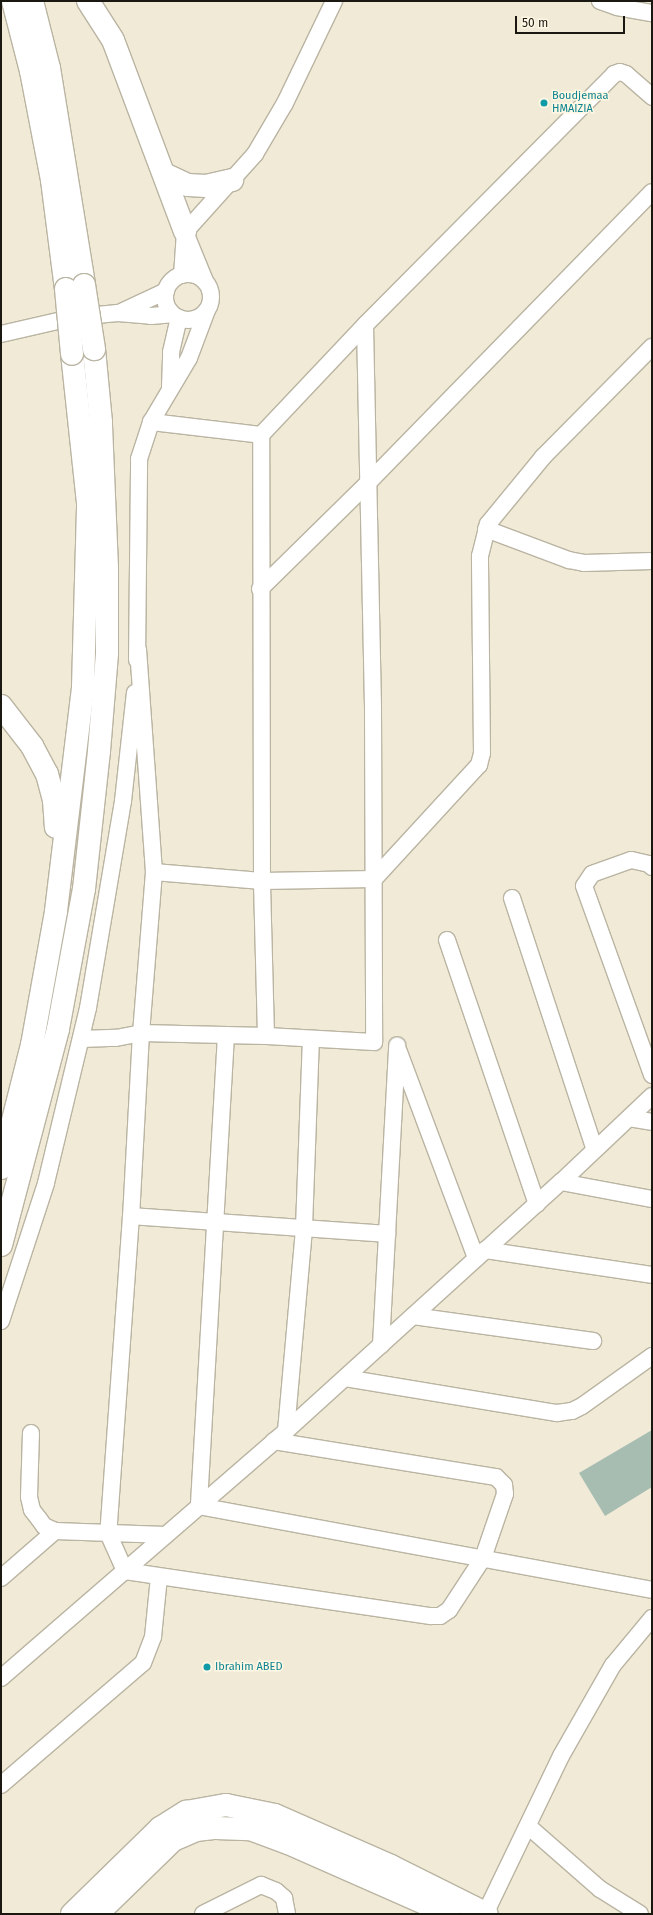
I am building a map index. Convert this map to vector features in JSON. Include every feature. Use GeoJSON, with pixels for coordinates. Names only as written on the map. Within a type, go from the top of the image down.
{"type":"FeatureCollection","features":[{"type":"Feature","properties":{"kind":"main road"},"geometry":{"type":"LineString","coordinates":[[1,1245],[58,1029],[84,888],[99,751],[107,653],[107,568],[101,422],[94,349],[75,287],[31,71],[13,1]]}},
{"type":"Feature","properties":{"kind":"main road"},"geometry":{"type":"LineString","coordinates":[[1,1168],[7,1125],[32,1045],[60,874],[83,687],[86,600],[88,503],[72,354],[75,287],[49,68],[32,1]]}},
{"type":"Feature","properties":{"kind":"main road"},"geometry":{"type":"LineString","coordinates":[[88,1],[113,40],[185,232]]}},
{"type":"Feature","properties":{"kind":"main road"},"geometry":{"type":"LineString","coordinates":[[164,174],[188,185],[206,186],[232,180]]}},
{"type":"Feature","properties":{"kind":"main road"},"geometry":{"type":"LineString","coordinates":[[1,706],[32,746],[47,774],[54,800],[60,874]]}},
{"type":"Feature","properties":{"kind":"main road"},"geometry":{"type":"LineString","coordinates":[[72,1914],[160,1828],[186,1812],[226,1805],[275,1815],[391,1866],[486,1914]]}},
{"type":"Feature","properties":{"kind":"main road"},"geometry":{"type":"LineString","coordinates":[[97,1914],[173,1840],[196,1830],[216,1828],[250,1829],[288,1842],[449,1914]]}},
{"type":"Feature","properties":{"kind":"street"},"geometry":{"type":"LineString","coordinates":[[182,275],[185,232],[255,154],[285,103],[334,1]]}},
{"type":"Feature","properties":{"kind":"street"},"geometry":{"type":"LineString","coordinates":[[600,1],[616,7],[652,12]]}},
{"type":"Feature","properties":{"kind":"street"},"geometry":{"type":"LineString","coordinates":[[266,1036],[262,881],[260,589],[261,435],[365,325],[614,74],[620,72],[626,74],[652,97]]}},
{"type":"Feature","properties":{"kind":"street"},"geometry":{"type":"LineString","coordinates":[[260,589],[366,485],[652,192]]}},
{"type":"Feature","properties":{"kind":"street"},"geometry":{"type":"LineString","coordinates":[[124,1571],[108,1533],[131,1216],[141,1033],[154,872],[138,649],[139,459],[151,422],[170,387],[189,358],[211,295],[185,232]]}},
{"type":"Feature","properties":{"kind":"street"},"geometry":{"type":"LineString","coordinates":[[170,387],[170,352],[175,316],[166,303],[166,291],[169,284],[182,275],[194,275],[205,281]]}},
{"type":"Feature","properties":{"kind":"street"},"geometry":{"type":"LineString","coordinates":[[118,313],[166,291]]}},
{"type":"Feature","properties":{"kind":"street"},"geometry":{"type":"LineString","coordinates":[[1,334],[75,317],[118,313],[151,316],[175,316],[194,319],[207,310]]}},
{"type":"Feature","properties":{"kind":"street"},"geometry":{"type":"LineString","coordinates":[[365,325],[366,485],[373,710],[374,1042]]}},
{"type":"Feature","properties":{"kind":"street"},"geometry":{"type":"LineString","coordinates":[[154,872],[262,881],[374,879],[479,766],[482,753],[480,556],[486,529],[499,508],[543,458],[652,346]]}},
{"type":"Feature","properties":{"kind":"street"},"geometry":{"type":"LineString","coordinates":[[151,422],[261,435]]}},
{"type":"Feature","properties":{"kind":"street"},"geometry":{"type":"LineString","coordinates":[[486,529],[569,560],[584,563],[652,561]]}},
{"type":"Feature","properties":{"kind":"street"},"geometry":{"type":"LineString","coordinates":[[1,1321],[46,1183],[81,1039],[123,801],[138,649]]}},
{"type":"Feature","properties":{"kind":"street"},"geometry":{"type":"LineString","coordinates":[[652,867],[649,864],[631,860],[592,874],[584,886],[652,1075]]}},
{"type":"Feature","properties":{"kind":"street"},"geometry":{"type":"LineString","coordinates":[[512,898],[595,1150]]}},
{"type":"Feature","properties":{"kind":"street"},"geometry":{"type":"LineString","coordinates":[[447,940],[537,1204]]}},
{"type":"Feature","properties":{"kind":"street"},"geometry":{"type":"LineString","coordinates":[[81,1039],[116,1038],[141,1033],[266,1036],[374,1042],[397,1045]]}},
{"type":"Feature","properties":{"kind":"street"},"geometry":{"type":"LineString","coordinates":[[199,1506],[226,1035]]}},
{"type":"Feature","properties":{"kind":"street"},"geometry":{"type":"LineString","coordinates":[[280,1436],[304,1228],[311,1039]]}},
{"type":"Feature","properties":{"kind":"street"},"geometry":{"type":"LineString","coordinates":[[381,1344],[397,1045]]}},
{"type":"Feature","properties":{"kind":"street"},"geometry":{"type":"LineString","coordinates":[[397,1045],[480,1254]]}},
{"type":"Feature","properties":{"kind":"street"},"geometry":{"type":"LineString","coordinates":[[1,1678],[345,1378],[561,1182],[652,1096]]}},
{"type":"Feature","properties":{"kind":"street"},"geometry":{"type":"LineString","coordinates":[[629,1118],[652,1122]]}},
{"type":"Feature","properties":{"kind":"street"},"geometry":{"type":"LineString","coordinates":[[561,1182],[652,1199]]}},
{"type":"Feature","properties":{"kind":"street"},"geometry":{"type":"LineString","coordinates":[[131,1216],[387,1234]]}},
{"type":"Feature","properties":{"kind":"street"},"geometry":{"type":"LineString","coordinates":[[480,1254],[652,1275]]}},
{"type":"Feature","properties":{"kind":"street"},"geometry":{"type":"LineString","coordinates":[[413,1316],[593,1341]]}},
{"type":"Feature","properties":{"kind":"street"},"geometry":{"type":"LineString","coordinates":[[345,1378],[557,1413],[572,1411],[582,1406],[652,1356]]}},
{"type":"Feature","properties":{"kind":"street"},"geometry":{"type":"LineString","coordinates":[[31,1433],[29,1497],[32,1510],[39,1519],[55,1531],[166,1535]]}},
{"type":"Feature","properties":{"kind":"street"},"geometry":{"type":"LineString","coordinates":[[124,1571],[440,1616],[449,1610],[483,1558],[505,1494],[504,1485],[496,1477],[280,1436]]}},
{"type":"Feature","properties":{"kind":"street"},"geometry":{"type":"LineString","coordinates":[[199,1506],[652,1590]]}},
{"type":"Feature","properties":{"kind":"street"},"geometry":{"type":"LineString","coordinates":[[1,1578],[55,1531]]}},
{"type":"Feature","properties":{"kind":"street"},"geometry":{"type":"LineString","coordinates":[[1,1785],[143,1663],[153,1637],[159,1577]]}},
{"type":"Feature","properties":{"kind":"street"},"geometry":{"type":"LineString","coordinates":[[486,1914],[561,1756],[613,1665],[652,1618]]}},
{"type":"Feature","properties":{"kind":"street"},"geometry":{"type":"LineString","coordinates":[[528,1826],[600,1889],[640,1914]]}},
{"type":"Feature","properties":{"kind":"street"},"geometry":{"type":"LineString","coordinates":[[203,1914],[261,1885],[276,1891],[284,1898],[287,1914]]}},
{"type":"Feature","properties":{"kind":"green space"},"geometry":{"type":"Polygon","coordinates":[[[652,1430],[652,1487],[605,1516],[579,1473],[652,1430]]]}},
{"type":"Feature","properties":{"kind":"place","name":"Boudjemaa HMAIZIA"},"geometry":{"type":"Point","coordinates":[544,103]}},
{"type":"Feature","properties":{"kind":"place","name":"Ibrahim ABED"},"geometry":{"type":"Point","coordinates":[207,1667]}}]}
